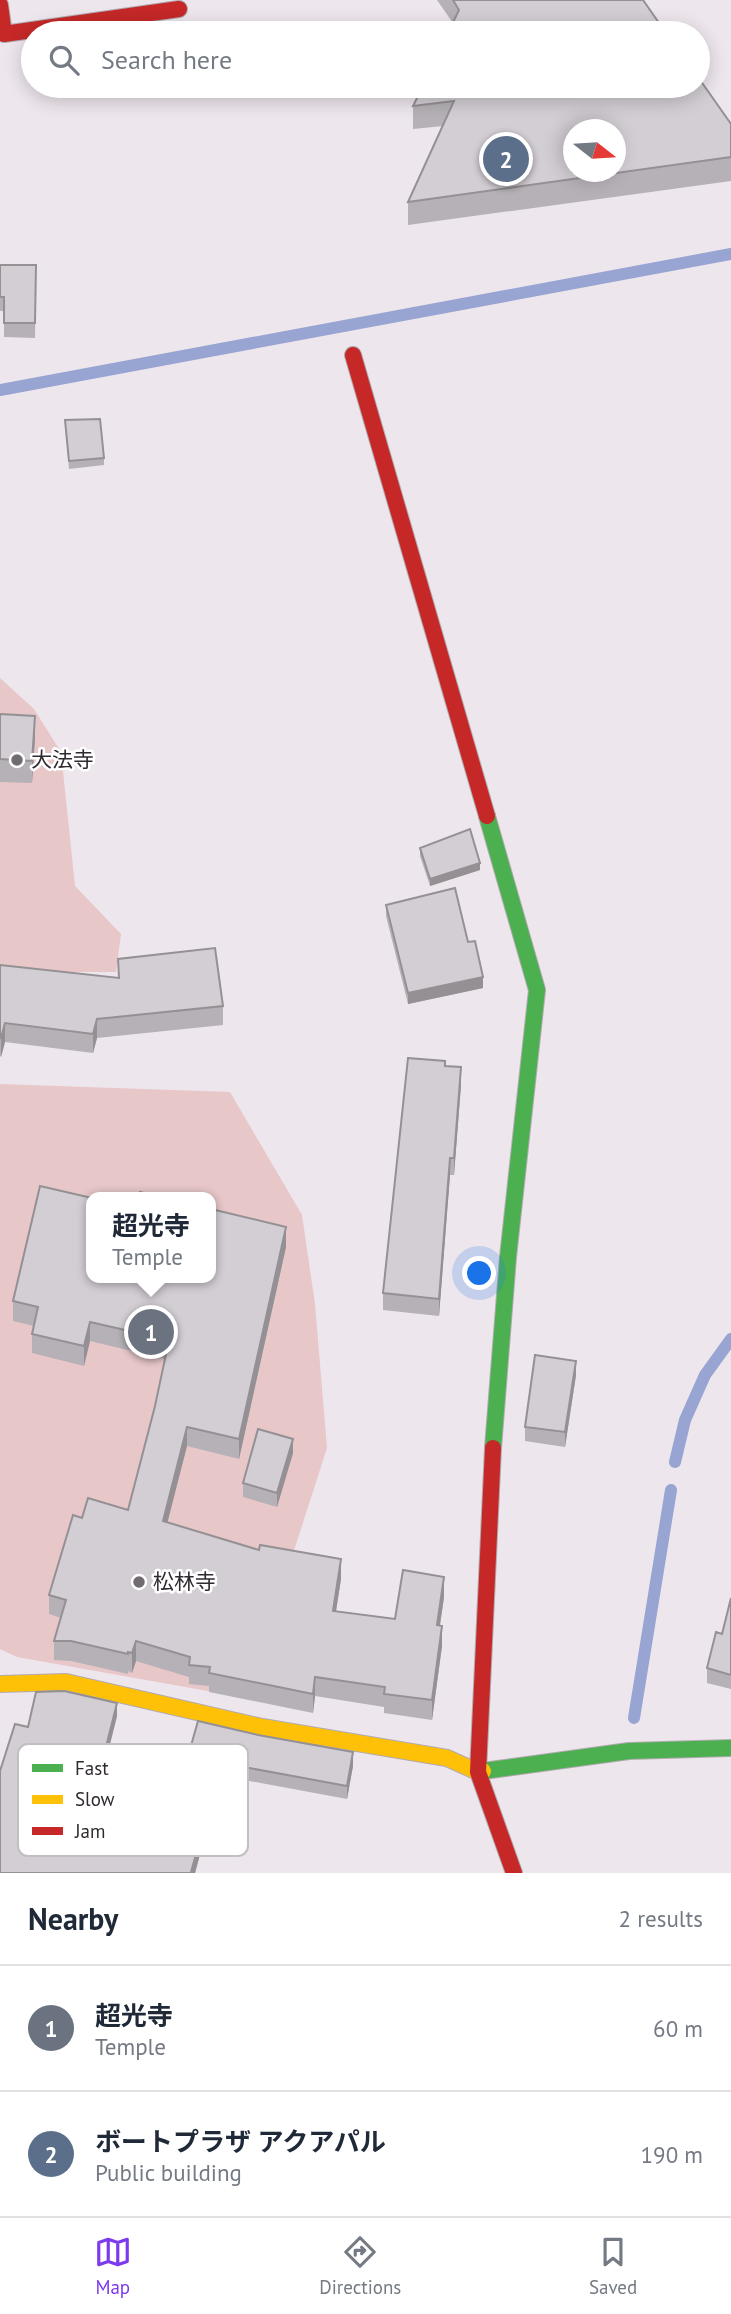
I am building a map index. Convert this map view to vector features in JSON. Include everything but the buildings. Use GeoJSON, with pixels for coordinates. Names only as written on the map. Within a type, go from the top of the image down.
{"type":"FeatureCollection","features":[{"type":"Feature","properties":{"kind":"street"},"geometry":{"type":"LineString","coordinates":[[0,5],[4,34],[21,32]]}},
{"type":"Feature","properties":{"kind":"street"},"geometry":{"type":"LineString","coordinates":[[95,21],[179,9]]}},
{"type":"Feature","properties":{"kind":"street"},"geometry":{"type":"LineString","coordinates":[[353,355],[537,990],[508,1257],[492,1464],[478,1772],[514,1873]]}},
{"type":"Feature","properties":{"kind":"street"},"geometry":{"type":"LineString","coordinates":[[0,1684],[66,1682],[262,1727],[447,1758],[478,1772],[629,1751],[731,1748]]}},
{"type":"Feature","properties":{"kind":"shaded area"},"geometry":{"type":"Polygon","coordinates":[[[0,678],[34,709],[61,752],[75,886],[121,934],[116,972],[0,972],[0,678]]]}},
{"type":"Feature","properties":{"kind":"shaded area"},"geometry":{"type":"Polygon","coordinates":[[[0,1084],[230,1092],[302,1215],[315,1304],[327,1448],[289,1566],[219,1693],[17,1657],[0,1649],[0,1084]]]}},
{"type":"Feature","properties":{"kind":"waterway"},"geometry":{"type":"LineString","coordinates":[[0,390],[731,254]]}},
{"type":"Feature","properties":{"kind":"waterway"},"geometry":{"type":"LineString","coordinates":[[675,1462],[685,1420],[705,1375],[731,1339]]}},
{"type":"Feature","properties":{"kind":"waterway"},"geometry":{"type":"LineString","coordinates":[[634,1718],[671,1490]]}},
{"type":"Feature","properties":{"kind":"traffic: fast"},"geometry":{"type":"LineString","coordinates":[[487,816],[537,990],[508,1257],[493,1448]]}},
{"type":"Feature","properties":{"kind":"traffic: fast"},"geometry":{"type":"LineString","coordinates":[[483,1771],[629,1751],[731,1748]]}},
{"type":"Feature","properties":{"kind":"traffic: slow"},"geometry":{"type":"LineString","coordinates":[[0,1684],[66,1682],[262,1727],[447,1758],[478,1772],[483,1771]]}},
{"type":"Feature","properties":{"kind":"traffic: jam"},"geometry":{"type":"LineString","coordinates":[[0,5],[4,34],[21,32]]}},
{"type":"Feature","properties":{"kind":"traffic: jam"},"geometry":{"type":"LineString","coordinates":[[95,21],[179,9]]}},
{"type":"Feature","properties":{"kind":"traffic: jam"},"geometry":{"type":"LineString","coordinates":[[353,355],[487,816]]}},
{"type":"Feature","properties":{"kind":"traffic: jam"},"geometry":{"type":"LineString","coordinates":[[493,1448],[478,1772],[514,1873]]}},
{"type":"Feature","properties":{"kind":"place","name":"ボートプラザ アクアパル"},"geometry":{"type":"Point","coordinates":[506,159]}},
{"type":"Feature","properties":{"kind":"place","name":"大法寺"},"geometry":{"type":"Point","coordinates":[17,760]}},
{"type":"Feature","properties":{"kind":"place","name":"超光寺"},"geometry":{"type":"Point","coordinates":[151,1332]}},
{"type":"Feature","properties":{"kind":"place","name":"松林寺"},"geometry":{"type":"Point","coordinates":[139,1582]}}]}
